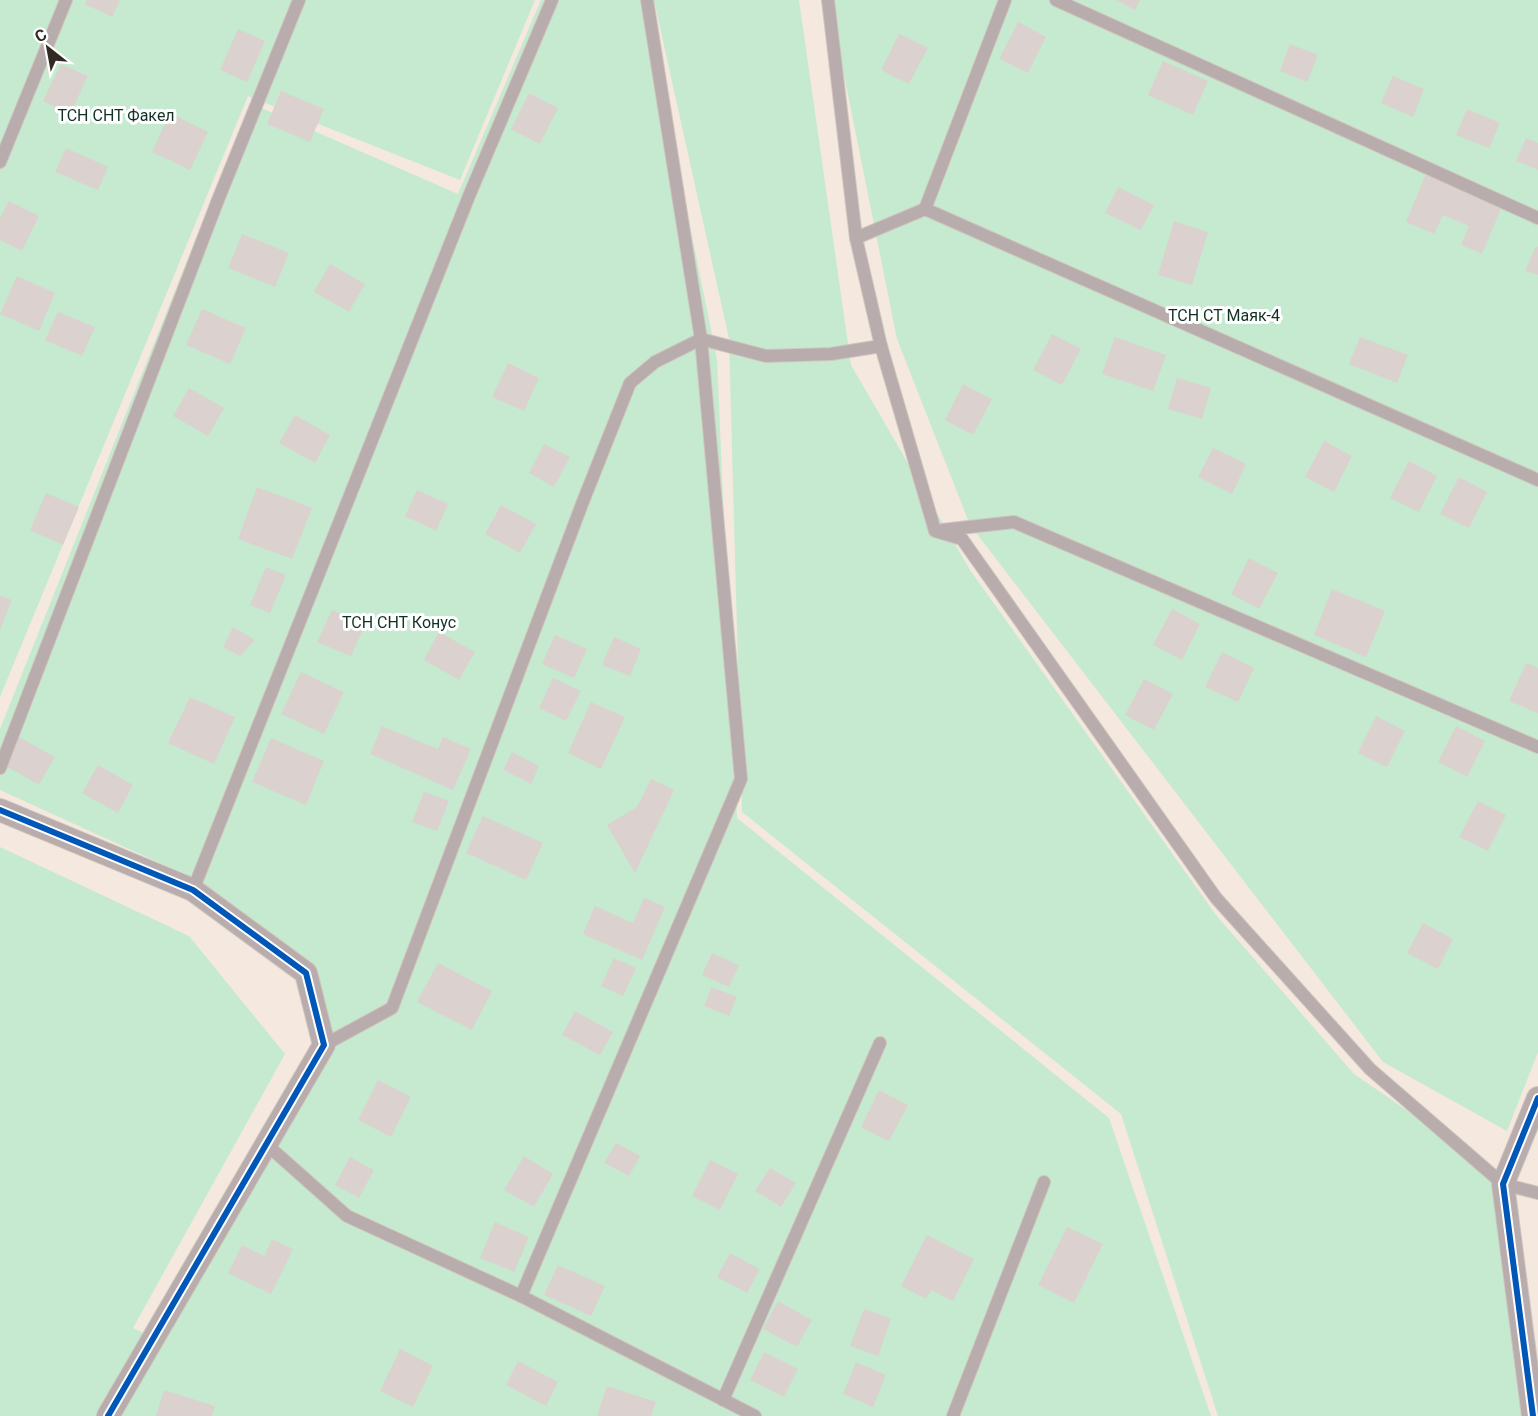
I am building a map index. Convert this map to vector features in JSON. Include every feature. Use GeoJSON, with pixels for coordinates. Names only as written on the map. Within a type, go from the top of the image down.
{"type":"FeatureCollection","features":[{"type":"Feature","properties":{"kind":"street"},"geometry":{"type":"LineString","coordinates":[[0,810],[193,890],[306,973],[324,1045],[108,1416]]}},
{"type":"Feature","properties":{"kind":"street"},"geometry":{"type":"LineString","coordinates":[[1533,1416],[1503,1184],[1538,1098]]}},
{"type":"Feature","properties":{"kind":"lane"},"geometry":{"type":"LineString","coordinates":[[0,162],[66,0]]}},
{"type":"Feature","properties":{"kind":"lane"},"geometry":{"type":"LineString","coordinates":[[0,768],[218,200],[299,0]]}},
{"type":"Feature","properties":{"kind":"lane"},"geometry":{"type":"LineString","coordinates":[[193,890],[469,196],[552,0]]}},
{"type":"Feature","properties":{"kind":"lane"},"geometry":{"type":"LineString","coordinates":[[521,1296],[741,779],[701,339],[647,0]]}},
{"type":"Feature","properties":{"kind":"lane"},"geometry":{"type":"LineString","coordinates":[[828,0],[856,238],[881,346],[935,531]]}},
{"type":"Feature","properties":{"kind":"lane"},"geometry":{"type":"LineString","coordinates":[[926,209],[1005,0]]}},
{"type":"Feature","properties":{"kind":"lane"},"geometry":{"type":"LineString","coordinates":[[1056,0],[1538,218]]}},
{"type":"Feature","properties":{"kind":"lane"},"geometry":{"type":"LineString","coordinates":[[856,238],[926,209],[1538,480]]}},
{"type":"Feature","properties":{"kind":"lane"},"geometry":{"type":"LineString","coordinates":[[324,1045],[392,1008],[630,383],[655,362],[701,339],[766,356],[831,354],[881,346]]}},
{"type":"Feature","properties":{"kind":"lane"},"geometry":{"type":"LineString","coordinates":[[935,531],[1014,522],[1538,747]]}},
{"type":"Feature","properties":{"kind":"lane"},"geometry":{"type":"LineString","coordinates":[[935,531],[962,539],[1216,898],[1370,1068],[1503,1184],[1538,1193]]}},
{"type":"Feature","properties":{"kind":"lane"},"geometry":{"type":"LineString","coordinates":[[723,1400],[880,1043]]}},
{"type":"Feature","properties":{"kind":"lane"},"geometry":{"type":"LineString","coordinates":[[266,1144],[347,1216],[521,1296],[755,1416]]}},
{"type":"Feature","properties":{"kind":"lane"},"geometry":{"type":"LineString","coordinates":[[953,1416],[1044,1182]]}},
{"type":"Feature","properties":{"kind":"green space","name":"ТСН СНТ Факел"},"geometry":{"type":"Polygon","coordinates":[[[0,0],[535,0],[460,180],[248,96],[0,697],[0,0]]]}},
{"type":"Feature","properties":{"kind":"green space","name":"ТСН СНТ Конус"},"geometry":{"type":"Polygon","coordinates":[[[541,0],[644,0],[717,359],[737,818],[1109,1118],[1211,1416],[0,1416],[0,847],[189,936],[285,1054],[133,1328],[146,1334],[331,1051],[313,964],[188,876],[0,790],[0,729],[250,103],[458,194],[541,0]]]}},
{"type":"Feature","properties":{"kind":"green space"},"geometry":{"type":"Polygon","coordinates":[[[654,0],[799,0],[851,365],[970,570],[1216,915],[1354,1074],[1498,1173],[1523,1416],[1218,1416],[1121,1114],[742,812],[729,339],[654,0]]]}},
{"type":"Feature","properties":{"kind":"green space","name":"ТСН СТ Маяк-4"},"geometry":{"type":"Polygon","coordinates":[[[829,0],[1538,0],[1538,1052],[1507,1131],[1383,1062],[970,525],[897,339],[829,0]]]}},
{"type":"Feature","properties":{"kind":"building"},"geometry":{"type":"Polygon","coordinates":[[[87,0],[120,0],[112,17],[85,4],[87,0]]]}},
{"type":"Feature","properties":{"kind":"building"},"geometry":{"type":"Polygon","coordinates":[[[1116,0],[1140,0],[1135,10],[1116,0]]]}},
{"type":"Feature","properties":{"kind":"building"},"geometry":{"type":"Polygon","coordinates":[[[1018,22],[1046,37],[1028,73],[999,59],[1018,22]]]}},
{"type":"Feature","properties":{"kind":"building"},"geometry":{"type":"Polygon","coordinates":[[[238,29],[265,41],[247,82],[220,70],[238,29]]]}},
{"type":"Feature","properties":{"kind":"building"},"geometry":{"type":"Polygon","coordinates":[[[899,34],[928,48],[909,84],[881,70],[899,34]]]}},
{"type":"Feature","properties":{"kind":"building"},"geometry":{"type":"Polygon","coordinates":[[[1290,44],[1318,55],[1307,82],[1280,71],[1290,44]]]}},
{"type":"Feature","properties":{"kind":"building"},"geometry":{"type":"Polygon","coordinates":[[[1163,61],[1208,81],[1193,115],[1148,95],[1163,61]]]}},
{"type":"Feature","properties":{"kind":"building"},"geometry":{"type":"Polygon","coordinates":[[[61,64],[88,76],[70,114],[43,101],[61,64]]]}},
{"type":"Feature","properties":{"kind":"building"},"geometry":{"type":"Polygon","coordinates":[[[1393,76],[1424,89],[1413,117],[1381,103],[1393,76]]]}},
{"type":"Feature","properties":{"kind":"building"},"geometry":{"type":"Polygon","coordinates":[[[281,91],[324,109],[310,142],[267,124],[281,91]]]}},
{"type":"Feature","properties":{"kind":"building"},"geometry":{"type":"Polygon","coordinates":[[[529,93],[558,108],[540,144],[511,129],[529,93]]]}},
{"type":"Feature","properties":{"kind":"building"},"geometry":{"type":"Polygon","coordinates":[[[1467,109],[1500,123],[1489,148],[1456,135],[1467,109]]]}},
{"type":"Feature","properties":{"kind":"building"},"geometry":{"type":"Polygon","coordinates":[[[170,113],[208,132],[190,170],[152,152],[170,113]]]}},
{"type":"Feature","properties":{"kind":"building"},"geometry":{"type":"Polygon","coordinates":[[[1526,138],[1538,143],[1538,170],[1516,161],[1526,138]]]}},
{"type":"Feature","properties":{"kind":"building"},"geometry":{"type":"Polygon","coordinates":[[[66,148],[108,167],[98,190],[55,172],[66,148]]]}},
{"type":"Feature","properties":{"kind":"building"},"geometry":{"type":"Polygon","coordinates":[[[1429,167],[1505,199],[1482,254],[1461,245],[1469,226],[1443,215],[1434,234],[1406,222],[1429,167]]]}},
{"type":"Feature","properties":{"kind":"building"},"geometry":{"type":"Polygon","coordinates":[[[1118,187],[1154,205],[1141,230],[1105,213],[1118,187]]]}},
{"type":"Feature","properties":{"kind":"building"},"geometry":{"type":"Polygon","coordinates":[[[9,201],[39,216],[22,251],[0,240],[0,218],[9,201]]]}},
{"type":"Feature","properties":{"kind":"building"},"geometry":{"type":"Polygon","coordinates":[[[1174,221],[1208,232],[1192,285],[1158,275],[1174,221]]]}},
{"type":"Feature","properties":{"kind":"building"},"geometry":{"type":"Polygon","coordinates":[[[242,234],[289,253],[275,287],[228,268],[242,234]]]}},
{"type":"Feature","properties":{"kind":"building"},"geometry":{"type":"Polygon","coordinates":[[[1536,246],[1538,247],[1538,275],[1525,271],[1536,246]]]}},
{"type":"Feature","properties":{"kind":"building"},"geometry":{"type":"Polygon","coordinates":[[[330,264],[365,284],[349,312],[314,292],[330,264]]]}},
{"type":"Feature","properties":{"kind":"building"},"geometry":{"type":"Polygon","coordinates":[[[17,276],[55,293],[39,331],[0,314],[17,276]]]}},
{"type":"Feature","properties":{"kind":"building"},"geometry":{"type":"Polygon","coordinates":[[[202,309],[246,328],[230,364],[186,345],[202,309]]]}},
{"type":"Feature","properties":{"kind":"building"},"geometry":{"type":"Polygon","coordinates":[[[58,312],[95,327],[82,356],[45,340],[58,312]]]}},
{"type":"Feature","properties":{"kind":"building"},"geometry":{"type":"Polygon","coordinates":[[[1052,334],[1081,349],[1062,385],[1033,370],[1052,334]]]}},
{"type":"Feature","properties":{"kind":"building"},"geometry":{"type":"Polygon","coordinates":[[[1115,337],[1166,355],[1153,391],[1102,374],[1115,337]]]}},
{"type":"Feature","properties":{"kind":"building"},"geometry":{"type":"Polygon","coordinates":[[[1360,337],[1408,355],[1397,383],[1349,364],[1360,337]]]}},
{"type":"Feature","properties":{"kind":"building"},"geometry":{"type":"Polygon","coordinates":[[[508,363],[539,378],[524,411],[492,397],[508,363]]]}},
{"type":"Feature","properties":{"kind":"building"},"geometry":{"type":"Polygon","coordinates":[[[1177,378],[1211,388],[1202,419],[1168,409],[1177,378]]]}},
{"type":"Feature","properties":{"kind":"building"},"geometry":{"type":"Polygon","coordinates":[[[963,384],[992,399],[973,435],[945,420],[963,384]]]}},
{"type":"Feature","properties":{"kind":"building"},"geometry":{"type":"Polygon","coordinates":[[[189,388],[224,408],[208,436],[173,416],[189,388]]]}},
{"type":"Feature","properties":{"kind":"building"},"geometry":{"type":"Polygon","coordinates":[[[295,415],[330,435],[315,463],[279,443],[295,415]]]}},
{"type":"Feature","properties":{"kind":"building"},"geometry":{"type":"Polygon","coordinates":[[[1324,441],[1352,456],[1334,492],[1305,477],[1324,441]]]}},
{"type":"Feature","properties":{"kind":"building"},"geometry":{"type":"Polygon","coordinates":[[[544,444],[570,457],[554,487],[529,473],[544,444]]]}},
{"type":"Feature","properties":{"kind":"building"},"geometry":{"type":"Polygon","coordinates":[[[1213,448],[1246,464],[1232,494],[1198,477],[1213,448]]]}},
{"type":"Feature","properties":{"kind":"building"},"geometry":{"type":"Polygon","coordinates":[[[1409,461],[1437,476],[1419,512],[1390,498],[1409,461]]]}},
{"type":"Feature","properties":{"kind":"building"},"geometry":{"type":"Polygon","coordinates":[[[1459,477],[1487,492],[1469,528],[1440,514],[1459,477]]]}},
{"type":"Feature","properties":{"kind":"building"},"geometry":{"type":"Polygon","coordinates":[[[257,487],[312,508],[292,559],[238,539],[257,487]]]}},
{"type":"Feature","properties":{"kind":"building"},"geometry":{"type":"Polygon","coordinates":[[[417,490],[448,504],[436,531],[405,516],[417,490]]]}},
{"type":"Feature","properties":{"kind":"building"},"geometry":{"type":"Polygon","coordinates":[[[46,493],[79,507],[63,545],[30,530],[46,493]]]}},
{"type":"Feature","properties":{"kind":"building"},"geometry":{"type":"Polygon","coordinates":[[[501,505],[536,524],[520,553],[485,534],[501,505]]]}},
{"type":"Feature","properties":{"kind":"building"},"geometry":{"type":"Polygon","coordinates":[[[1249,558],[1278,573],[1259,609],[1231,594],[1249,558]]]}},
{"type":"Feature","properties":{"kind":"building"},"geometry":{"type":"Polygon","coordinates":[[[266,567],[286,575],[270,613],[250,605],[266,567]]]}},
{"type":"Feature","properties":{"kind":"building"},"geometry":{"type":"Polygon","coordinates":[[[1332,589],[1385,611],[1366,657],[1314,635],[1332,589]]]}},
{"type":"Feature","properties":{"kind":"building"},"geometry":{"type":"Polygon","coordinates":[[[0,596],[12,600],[0,630],[0,596]]]}},
{"type":"Feature","properties":{"kind":"building"},"geometry":{"type":"Polygon","coordinates":[[[1172,609],[1200,624],[1182,660],[1153,645],[1172,609]]]}},
{"type":"Feature","properties":{"kind":"building"},"geometry":{"type":"Polygon","coordinates":[[[332,610],[365,625],[351,656],[317,642],[332,610]]]}},
{"type":"Feature","properties":{"kind":"building"},"geometry":{"type":"Polygon","coordinates":[[[233,627],[255,640],[240,656],[223,647],[233,627]]]}},
{"type":"Feature","properties":{"kind":"building"},"geometry":{"type":"Polygon","coordinates":[[[439,632],[475,652],[459,680],[424,660],[439,632]]]}},
{"type":"Feature","properties":{"kind":"building"},"geometry":{"type":"Polygon","coordinates":[[[555,635],[587,649],[574,678],[542,664],[555,635]]]}},
{"type":"Feature","properties":{"kind":"building"},"geometry":{"type":"Polygon","coordinates":[[[614,637],[641,649],[630,676],[602,665],[614,637]]]}},
{"type":"Feature","properties":{"kind":"building"},"geometry":{"type":"Polygon","coordinates":[[[1222,652],[1254,668],[1238,702],[1205,687],[1222,652]]]}},
{"type":"Feature","properties":{"kind":"building"},"geometry":{"type":"Polygon","coordinates":[[[1526,663],[1538,668],[1538,713],[1509,701],[1526,663]]]}},
{"type":"Feature","properties":{"kind":"building"},"geometry":{"type":"Polygon","coordinates":[[[301,672],[344,692],[324,734],[281,714],[301,672]]]}},
{"type":"Feature","properties":{"kind":"building"},"geometry":{"type":"Polygon","coordinates":[[[553,678],[581,691],[566,721],[539,708],[553,678]]]}},
{"type":"Feature","properties":{"kind":"building"},"geometry":{"type":"Polygon","coordinates":[[[1144,679],[1173,694],[1154,730],[1125,715],[1144,679]]]}},
{"type":"Feature","properties":{"kind":"building"},"geometry":{"type":"Polygon","coordinates":[[[190,697],[235,717],[214,764],[168,743],[190,697]]]}},
{"type":"Feature","properties":{"kind":"building"},"geometry":{"type":"Polygon","coordinates":[[[591,702],[625,717],[601,769],[568,753],[591,702]]]}},
{"type":"Feature","properties":{"kind":"building"},"geometry":{"type":"Polygon","coordinates":[[[1376,716],[1405,731],[1387,767],[1358,753],[1376,716]]]}},
{"type":"Feature","properties":{"kind":"building"},"geometry":{"type":"Polygon","coordinates":[[[382,726],[438,749],[443,737],[471,749],[453,790],[370,754],[382,726]]]}},
{"type":"Feature","properties":{"kind":"building"},"geometry":{"type":"Polygon","coordinates":[[[1456,726],[1485,741],[1467,777],[1438,762],[1456,726]]]}},
{"type":"Feature","properties":{"kind":"building"},"geometry":{"type":"Polygon","coordinates":[[[19,737],[55,757],[39,785],[4,765],[19,737]]]}},
{"type":"Feature","properties":{"kind":"building"},"geometry":{"type":"Polygon","coordinates":[[[271,738],[324,761],[306,805],[252,782],[271,738]]]}},
{"type":"Feature","properties":{"kind":"building"},"geometry":{"type":"Polygon","coordinates":[[[512,752],[539,766],[531,784],[503,770],[512,752]]]}},
{"type":"Feature","properties":{"kind":"building"},"geometry":{"type":"Polygon","coordinates":[[[98,765],[133,785],[118,813],[82,793],[98,765]]]}},
{"type":"Feature","properties":{"kind":"building"},"geometry":{"type":"Polygon","coordinates":[[[651,779],[674,790],[635,873],[607,825],[637,807],[651,779]]]}},
{"type":"Feature","properties":{"kind":"building"},"geometry":{"type":"Polygon","coordinates":[[[424,792],[449,801],[437,831],[412,822],[424,792]]]}},
{"type":"Feature","properties":{"kind":"building"},"geometry":{"type":"Polygon","coordinates":[[[1478,801],[1506,815],[1488,851],[1459,837],[1478,801]]]}},
{"type":"Feature","properties":{"kind":"building"},"geometry":{"type":"Polygon","coordinates":[[[483,816],[543,843],[526,880],[466,853],[483,816]]]}},
{"type":"Feature","properties":{"kind":"building"},"geometry":{"type":"Polygon","coordinates":[[[644,898],[665,907],[642,960],[583,934],[595,906],[633,923],[644,898]]]}},
{"type":"Feature","properties":{"kind":"building"},"geometry":{"type":"Polygon","coordinates":[[[1423,923],[1453,939],[1438,969],[1407,953],[1423,923]]]}},
{"type":"Feature","properties":{"kind":"building"},"geometry":{"type":"Polygon","coordinates":[[[712,953],[739,965],[729,987],[702,975],[712,953]]]}},
{"type":"Feature","properties":{"kind":"building"},"geometry":{"type":"Polygon","coordinates":[[[614,958],[636,968],[623,996],[601,986],[614,958]]]}},
{"type":"Feature","properties":{"kind":"building"},"geometry":{"type":"Polygon","coordinates":[[[438,963],[492,991],[472,1030],[417,1002],[438,963]]]}},
{"type":"Feature","properties":{"kind":"building"},"geometry":{"type":"Polygon","coordinates":[[[712,987],[737,997],[729,1016],[704,1006],[712,987]]]}},
{"type":"Feature","properties":{"kind":"building"},"geometry":{"type":"Polygon","coordinates":[[[575,1011],[613,1032],[600,1055],[562,1035],[575,1011]]]}},
{"type":"Feature","properties":{"kind":"building"},"geometry":{"type":"Polygon","coordinates":[[[378,1080],[411,1097],[391,1137],[358,1120],[378,1080]]]}},
{"type":"Feature","properties":{"kind":"building"},"geometry":{"type":"Polygon","coordinates":[[[879,1090],[908,1105],[889,1141],[861,1127],[879,1090]]]}},
{"type":"Feature","properties":{"kind":"building"},"geometry":{"type":"Polygon","coordinates":[[[616,1143],[640,1156],[629,1176],[604,1163],[616,1143]]]}},
{"type":"Feature","properties":{"kind":"building"},"geometry":{"type":"Polygon","coordinates":[[[524,1156],[553,1174],[534,1207],[504,1190],[524,1156]]]}},
{"type":"Feature","properties":{"kind":"building"},"geometry":{"type":"Polygon","coordinates":[[[350,1157],[374,1170],[359,1198],[335,1185],[350,1157]]]}},
{"type":"Feature","properties":{"kind":"building"},"geometry":{"type":"Polygon","coordinates":[[[710,1160],[738,1174],[720,1210],[692,1196],[710,1160]]]}},
{"type":"Feature","properties":{"kind":"building"},"geometry":{"type":"Polygon","coordinates":[[[770,1168],[796,1183],[781,1207],[755,1191],[770,1168]]]}},
{"type":"Feature","properties":{"kind":"building"},"geometry":{"type":"Polygon","coordinates":[[[495,1222],[529,1237],[514,1272],[480,1258],[495,1222]]]}},
{"type":"Feature","properties":{"kind":"building"},"geometry":{"type":"Polygon","coordinates":[[[1067,1227],[1103,1244],[1074,1303],[1038,1285],[1067,1227]]]}},
{"type":"Feature","properties":{"kind":"building"},"geometry":{"type":"Polygon","coordinates":[[[927,1235],[974,1259],[953,1301],[931,1290],[926,1299],[901,1286],[927,1235]]]}},
{"type":"Feature","properties":{"kind":"building"},"geometry":{"type":"Polygon","coordinates":[[[272,1239],[293,1249],[271,1294],[228,1273],[242,1245],[264,1256],[272,1239]]]}},
{"type":"Feature","properties":{"kind":"building"},"geometry":{"type":"Polygon","coordinates":[[[730,1253],[760,1269],[747,1293],[717,1277],[730,1253]]]}},
{"type":"Feature","properties":{"kind":"building"},"geometry":{"type":"Polygon","coordinates":[[[558,1265],[605,1286],[591,1316],[544,1295],[558,1265]]]}},
{"type":"Feature","properties":{"kind":"building"},"geometry":{"type":"Polygon","coordinates":[[[778,1301],[812,1320],[797,1347],[763,1329],[778,1301]]]}},
{"type":"Feature","properties":{"kind":"building"},"geometry":{"type":"Polygon","coordinates":[[[864,1309],[891,1319],[878,1356],[850,1346],[864,1309]]]}},
{"type":"Feature","properties":{"kind":"building"},"geometry":{"type":"Polygon","coordinates":[[[400,1349],[433,1366],[413,1407],[380,1391],[400,1349]]]}},
{"type":"Feature","properties":{"kind":"building"},"geometry":{"type":"Polygon","coordinates":[[[764,1352],[798,1369],[784,1397],[750,1380],[764,1352]]]}},
{"type":"Feature","properties":{"kind":"building"},"geometry":{"type":"Polygon","coordinates":[[[518,1361],[558,1382],[546,1406],[506,1385],[518,1361]]]}},
{"type":"Feature","properties":{"kind":"building"},"geometry":{"type":"Polygon","coordinates":[[[856,1362],[886,1375],[873,1407],[843,1394],[856,1362]]]}},
{"type":"Feature","properties":{"kind":"building"},"geometry":{"type":"Polygon","coordinates":[[[607,1386],[656,1402],[651,1416],[597,1416],[607,1386]]]}},
{"type":"Feature","properties":{"kind":"building"},"geometry":{"type":"Polygon","coordinates":[[[164,1390],[215,1406],[212,1416],[156,1416],[164,1390]]]}},
{"type":"Feature","properties":{"kind":"cycle path"},"geometry":{"type":"LineString","coordinates":[[0,810],[193,890],[306,973],[324,1045],[108,1416]]}},
{"type":"Feature","properties":{"kind":"cycle path"},"geometry":{"type":"LineString","coordinates":[[1533,1416],[1503,1184],[1538,1098]]}}]}
